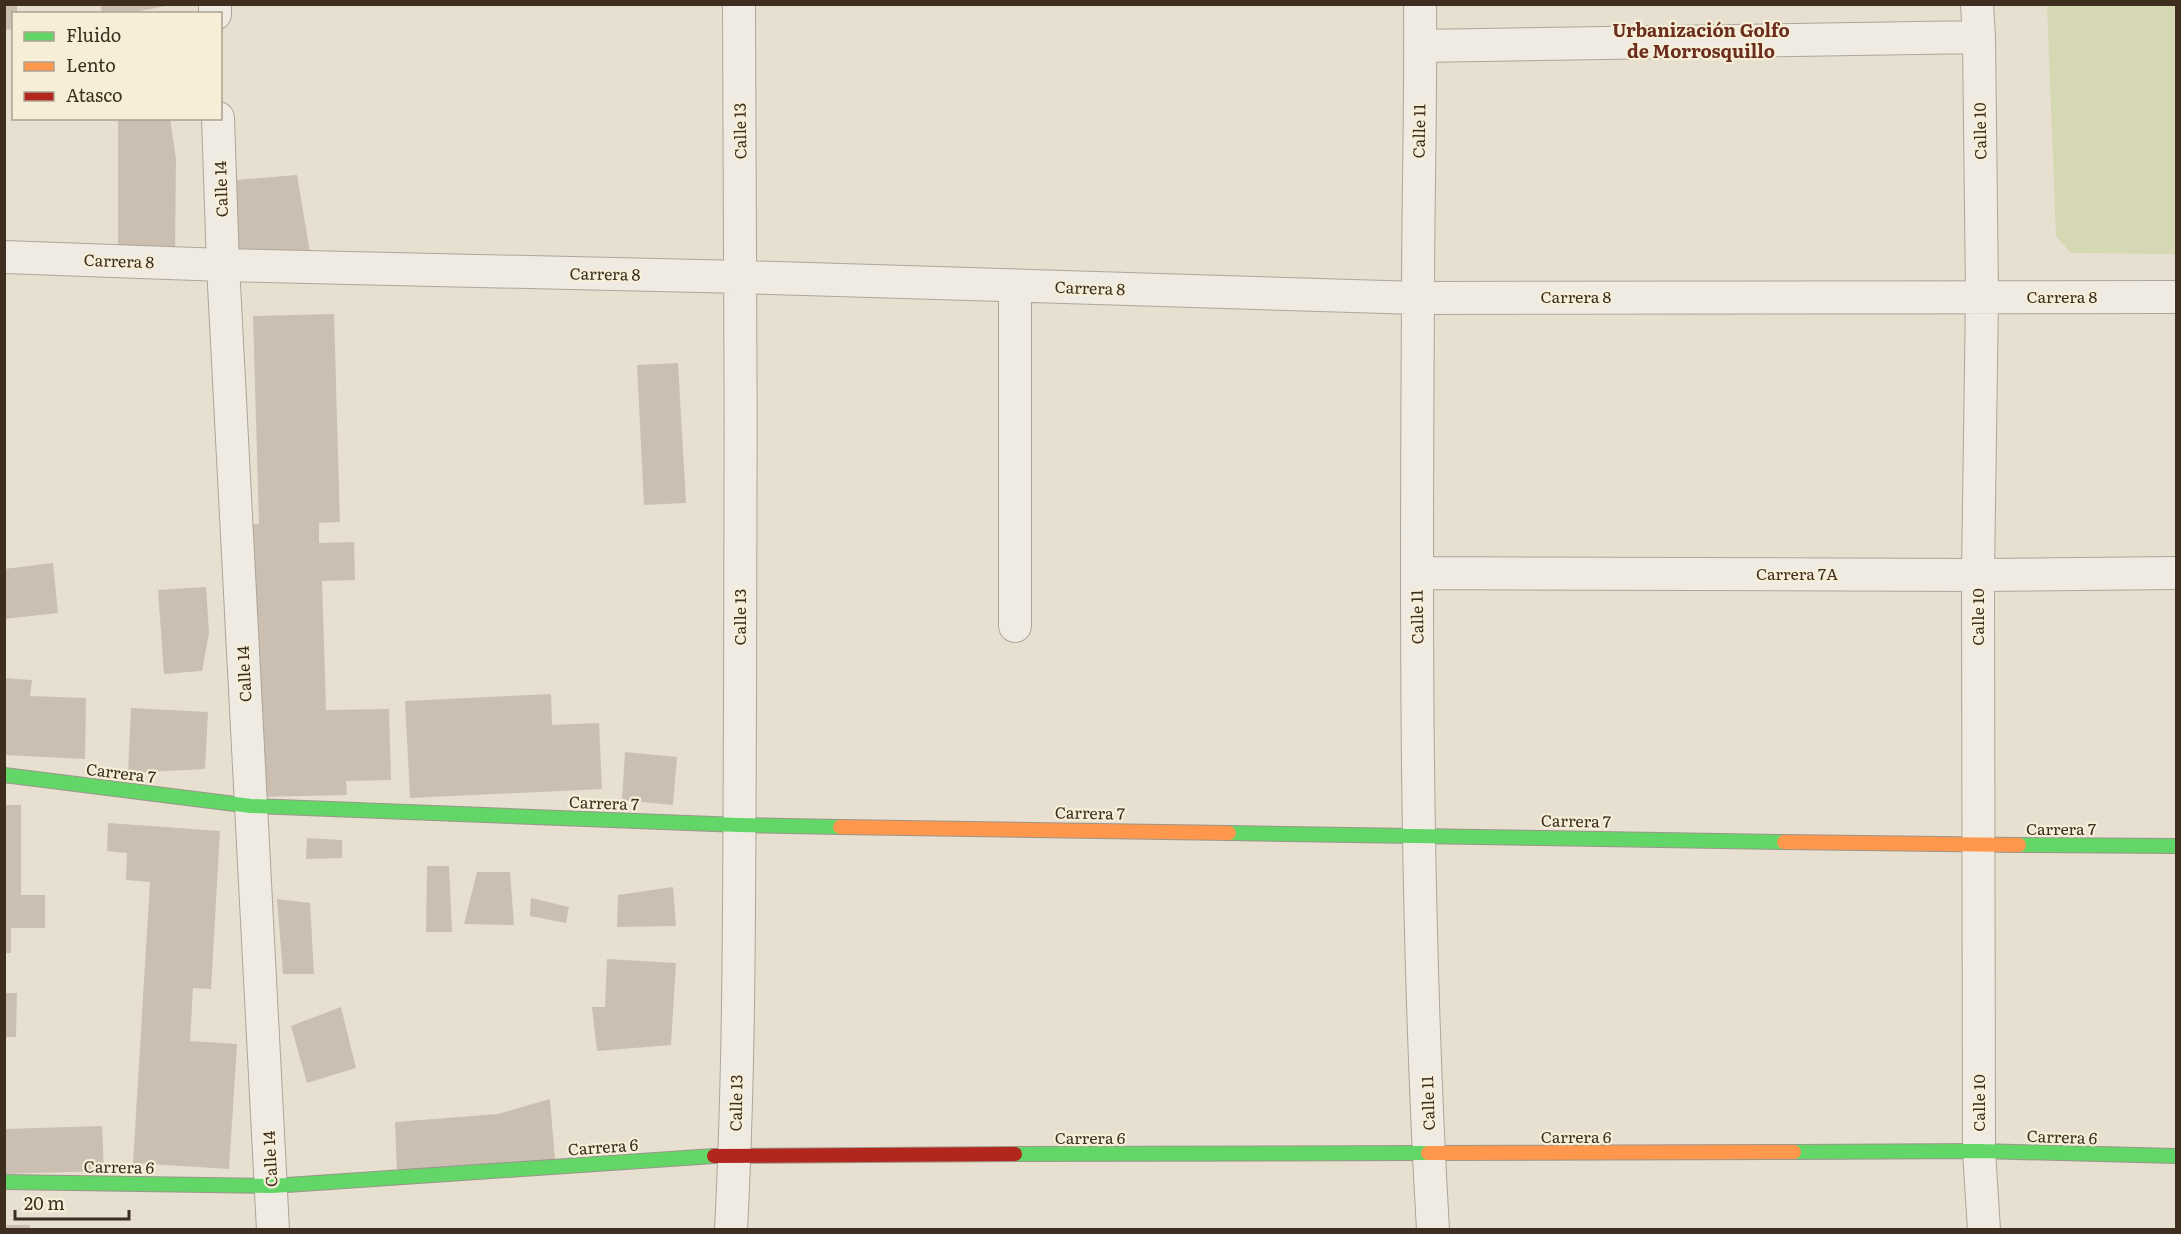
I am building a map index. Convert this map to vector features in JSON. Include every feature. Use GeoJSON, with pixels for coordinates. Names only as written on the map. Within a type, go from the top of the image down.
{"type":"FeatureCollection","features":[{"type":"Feature","properties":{"kind":"street","name":"Calle 13"},"geometry":{"type":"LineString","coordinates":[[731,1230],[735,1155],[739,825],[742,278],[739,4]]}},
{"type":"Feature","properties":{"kind":"street","name":"Calle 11"},"geometry":{"type":"LineString","coordinates":[[1420,4],[1417,573],[1419,835],[1433,1230]]}},
{"type":"Feature","properties":{"kind":"street","name":"Calle 10"},"geometry":{"type":"LineString","coordinates":[[1977,4],[1982,296],[1978,575],[1979,1151],[1984,1230]]}},
{"type":"Feature","properties":{"kind":"street"},"geometry":{"type":"LineString","coordinates":[[1420,46],[1979,37]]}},
{"type":"Feature","properties":{"kind":"street","name":"Calle 14"},"geometry":{"type":"LineString","coordinates":[[218,120],[223,265],[273,1230]]}},
{"type":"Feature","properties":{"kind":"street","name":"Carrera 8"},"geometry":{"type":"LineString","coordinates":[[4,257],[1418,298],[2176,297]]}},
{"type":"Feature","properties":{"kind":"street"},"geometry":{"type":"LineString","coordinates":[[1015,286],[1015,626]]}},
{"type":"Feature","properties":{"kind":"street","name":"Carrera 7A"},"geometry":{"type":"LineString","coordinates":[[1417,573],[1978,575],[2176,573]]}},
{"type":"Feature","properties":{"kind":"street","name":"Carrera 7"},"geometry":{"type":"LineString","coordinates":[[4,775],[251,806],[739,825],[1978,845],[2176,846]]}},
{"type":"Feature","properties":{"kind":"street","name":"Carrera 6"},"geometry":{"type":"LineString","coordinates":[[4,1182],[272,1186],[735,1155],[1979,1151],[2176,1156]]}},
{"type":"Feature","properties":{"kind":"green space"},"geometry":{"type":"Polygon","coordinates":[[[2047,5],[2176,5],[2176,254],[2071,253],[2056,236],[2047,5]]]}},
{"type":"Feature","properties":{"kind":"building"},"geometry":{"type":"Polygon","coordinates":[[[4,4],[17,4],[17,12],[12,12],[12,29],[4,30],[4,4]]]}},
{"type":"Feature","properties":{"kind":"building"},"geometry":{"type":"Polygon","coordinates":[[[100,4],[166,4],[166,6],[134,12],[102,12],[100,4]]]}},
{"type":"Feature","properties":{"kind":"building"},"geometry":{"type":"Polygon","coordinates":[[[118,120],[170,120],[176,159],[175,253],[118,252],[118,120]]]}},
{"type":"Feature","properties":{"kind":"building"},"geometry":{"type":"Polygon","coordinates":[[[297,175],[310,252],[232,259],[222,181],[297,175]]]}},
{"type":"Feature","properties":{"kind":"building"},"geometry":{"type":"Polygon","coordinates":[[[334,314],[340,522],[319,523],[319,543],[354,542],[355,580],[322,581],[326,710],[389,709],[391,780],[346,781],[347,795],[257,797],[250,525],[259,524],[253,316],[334,314]]]}},
{"type":"Feature","properties":{"kind":"building"},"geometry":{"type":"Polygon","coordinates":[[[678,363],[686,503],[644,505],[637,365],[678,363]]]}},
{"type":"Feature","properties":{"kind":"building"},"geometry":{"type":"Polygon","coordinates":[[[53,563],[58,613],[4,619],[4,569],[53,563]]]}},
{"type":"Feature","properties":{"kind":"building"},"geometry":{"type":"Polygon","coordinates":[[[206,587],[209,633],[202,671],[164,674],[158,590],[206,587]]]}},
{"type":"Feature","properties":{"kind":"building"},"geometry":{"type":"Polygon","coordinates":[[[4,678],[32,680],[30,696],[86,698],[85,759],[4,755],[4,678]]]}},
{"type":"Feature","properties":{"kind":"building"},"geometry":{"type":"Polygon","coordinates":[[[551,694],[552,725],[599,723],[602,789],[410,798],[405,701],[551,694]]]}},
{"type":"Feature","properties":{"kind":"building"},"geometry":{"type":"Polygon","coordinates":[[[131,708],[208,712],[205,769],[128,773],[131,708]]]}},
{"type":"Feature","properties":{"kind":"building"},"geometry":{"type":"Polygon","coordinates":[[[625,752],[677,757],[673,805],[622,800],[625,752]]]}},
{"type":"Feature","properties":{"kind":"building"},"geometry":{"type":"Polygon","coordinates":[[[4,805],[21,805],[21,895],[45,895],[45,928],[11,928],[11,953],[4,953],[4,805]]]}},
{"type":"Feature","properties":{"kind":"building"},"geometry":{"type":"Polygon","coordinates":[[[108,823],[220,831],[211,989],[193,988],[190,1041],[237,1044],[229,1169],[133,1163],[150,882],[126,880],[127,853],[107,851],[108,823]]]}},
{"type":"Feature","properties":{"kind":"building"},"geometry":{"type":"Polygon","coordinates":[[[307,838],[342,840],[342,858],[306,859],[307,838]]]}},
{"type":"Feature","properties":{"kind":"building"},"geometry":{"type":"Polygon","coordinates":[[[427,866],[449,866],[452,932],[426,932],[427,866]]]}},
{"type":"Feature","properties":{"kind":"building"},"geometry":{"type":"Polygon","coordinates":[[[477,872],[510,872],[514,925],[464,924],[477,872]]]}},
{"type":"Feature","properties":{"kind":"building"},"geometry":{"type":"Polygon","coordinates":[[[673,887],[676,926],[617,927],[618,895],[673,887]]]}},
{"type":"Feature","properties":{"kind":"building"},"geometry":{"type":"Polygon","coordinates":[[[531,898],[569,907],[566,923],[530,916],[531,898]]]}},
{"type":"Feature","properties":{"kind":"building"},"geometry":{"type":"Polygon","coordinates":[[[277,899],[310,903],[314,974],[283,974],[277,899]]]}},
{"type":"Feature","properties":{"kind":"building"},"geometry":{"type":"Polygon","coordinates":[[[607,959],[676,963],[671,1045],[597,1051],[592,1007],[605,1007],[607,959]]]}},
{"type":"Feature","properties":{"kind":"building"},"geometry":{"type":"Polygon","coordinates":[[[4,993],[17,993],[16,1037],[4,1037],[4,993]]]}},
{"type":"Feature","properties":{"kind":"building"},"geometry":{"type":"Polygon","coordinates":[[[341,1007],[356,1068],[307,1083],[291,1026],[341,1007]]]}},
{"type":"Feature","properties":{"kind":"building"},"geometry":{"type":"Polygon","coordinates":[[[550,1099],[555,1161],[397,1174],[395,1122],[498,1114],[550,1099]]]}},
{"type":"Feature","properties":{"kind":"building"},"geometry":{"type":"Polygon","coordinates":[[[102,1126],[104,1171],[4,1174],[4,1129],[102,1126]]]}},
{"type":"Feature","properties":{"kind":"building"},"geometry":{"type":"Polygon","coordinates":[[[4,1225],[30,1225],[30,1230],[4,1230],[4,1225]]]}},
{"type":"Feature","properties":{"kind":"traffic: fast"},"geometry":{"type":"LineString","coordinates":[[4,775],[251,806],[840,827]]}},
{"type":"Feature","properties":{"kind":"traffic: fast"},"geometry":{"type":"LineString","coordinates":[[1229,833],[1784,842]]}},
{"type":"Feature","properties":{"kind":"traffic: fast"},"geometry":{"type":"LineString","coordinates":[[2019,845],[2176,846]]}},
{"type":"Feature","properties":{"kind":"traffic: fast"},"geometry":{"type":"LineString","coordinates":[[1794,1152],[1979,1151],[2176,1156]]}},
{"type":"Feature","properties":{"kind":"traffic: fast"},"geometry":{"type":"LineString","coordinates":[[1015,1154],[1428,1153]]}},
{"type":"Feature","properties":{"kind":"traffic: fast"},"geometry":{"type":"LineString","coordinates":[[4,1182],[272,1186],[714,1156]]}},
{"type":"Feature","properties":{"kind":"traffic: slow"},"geometry":{"type":"LineString","coordinates":[[840,827],[1229,833]]}},
{"type":"Feature","properties":{"kind":"traffic: slow"},"geometry":{"type":"LineString","coordinates":[[1784,842],[2019,845]]}},
{"type":"Feature","properties":{"kind":"traffic: slow"},"geometry":{"type":"LineString","coordinates":[[1428,1153],[1794,1152]]}},
{"type":"Feature","properties":{"kind":"traffic: jam"},"geometry":{"type":"LineString","coordinates":[[714,1156],[1015,1154]]}},
{"type":"Feature","properties":{"kind":"district","name":"Urbanización Golfo de Morrosquillo"},"geometry":{"type":"Point","coordinates":[1701,42]}}]}
